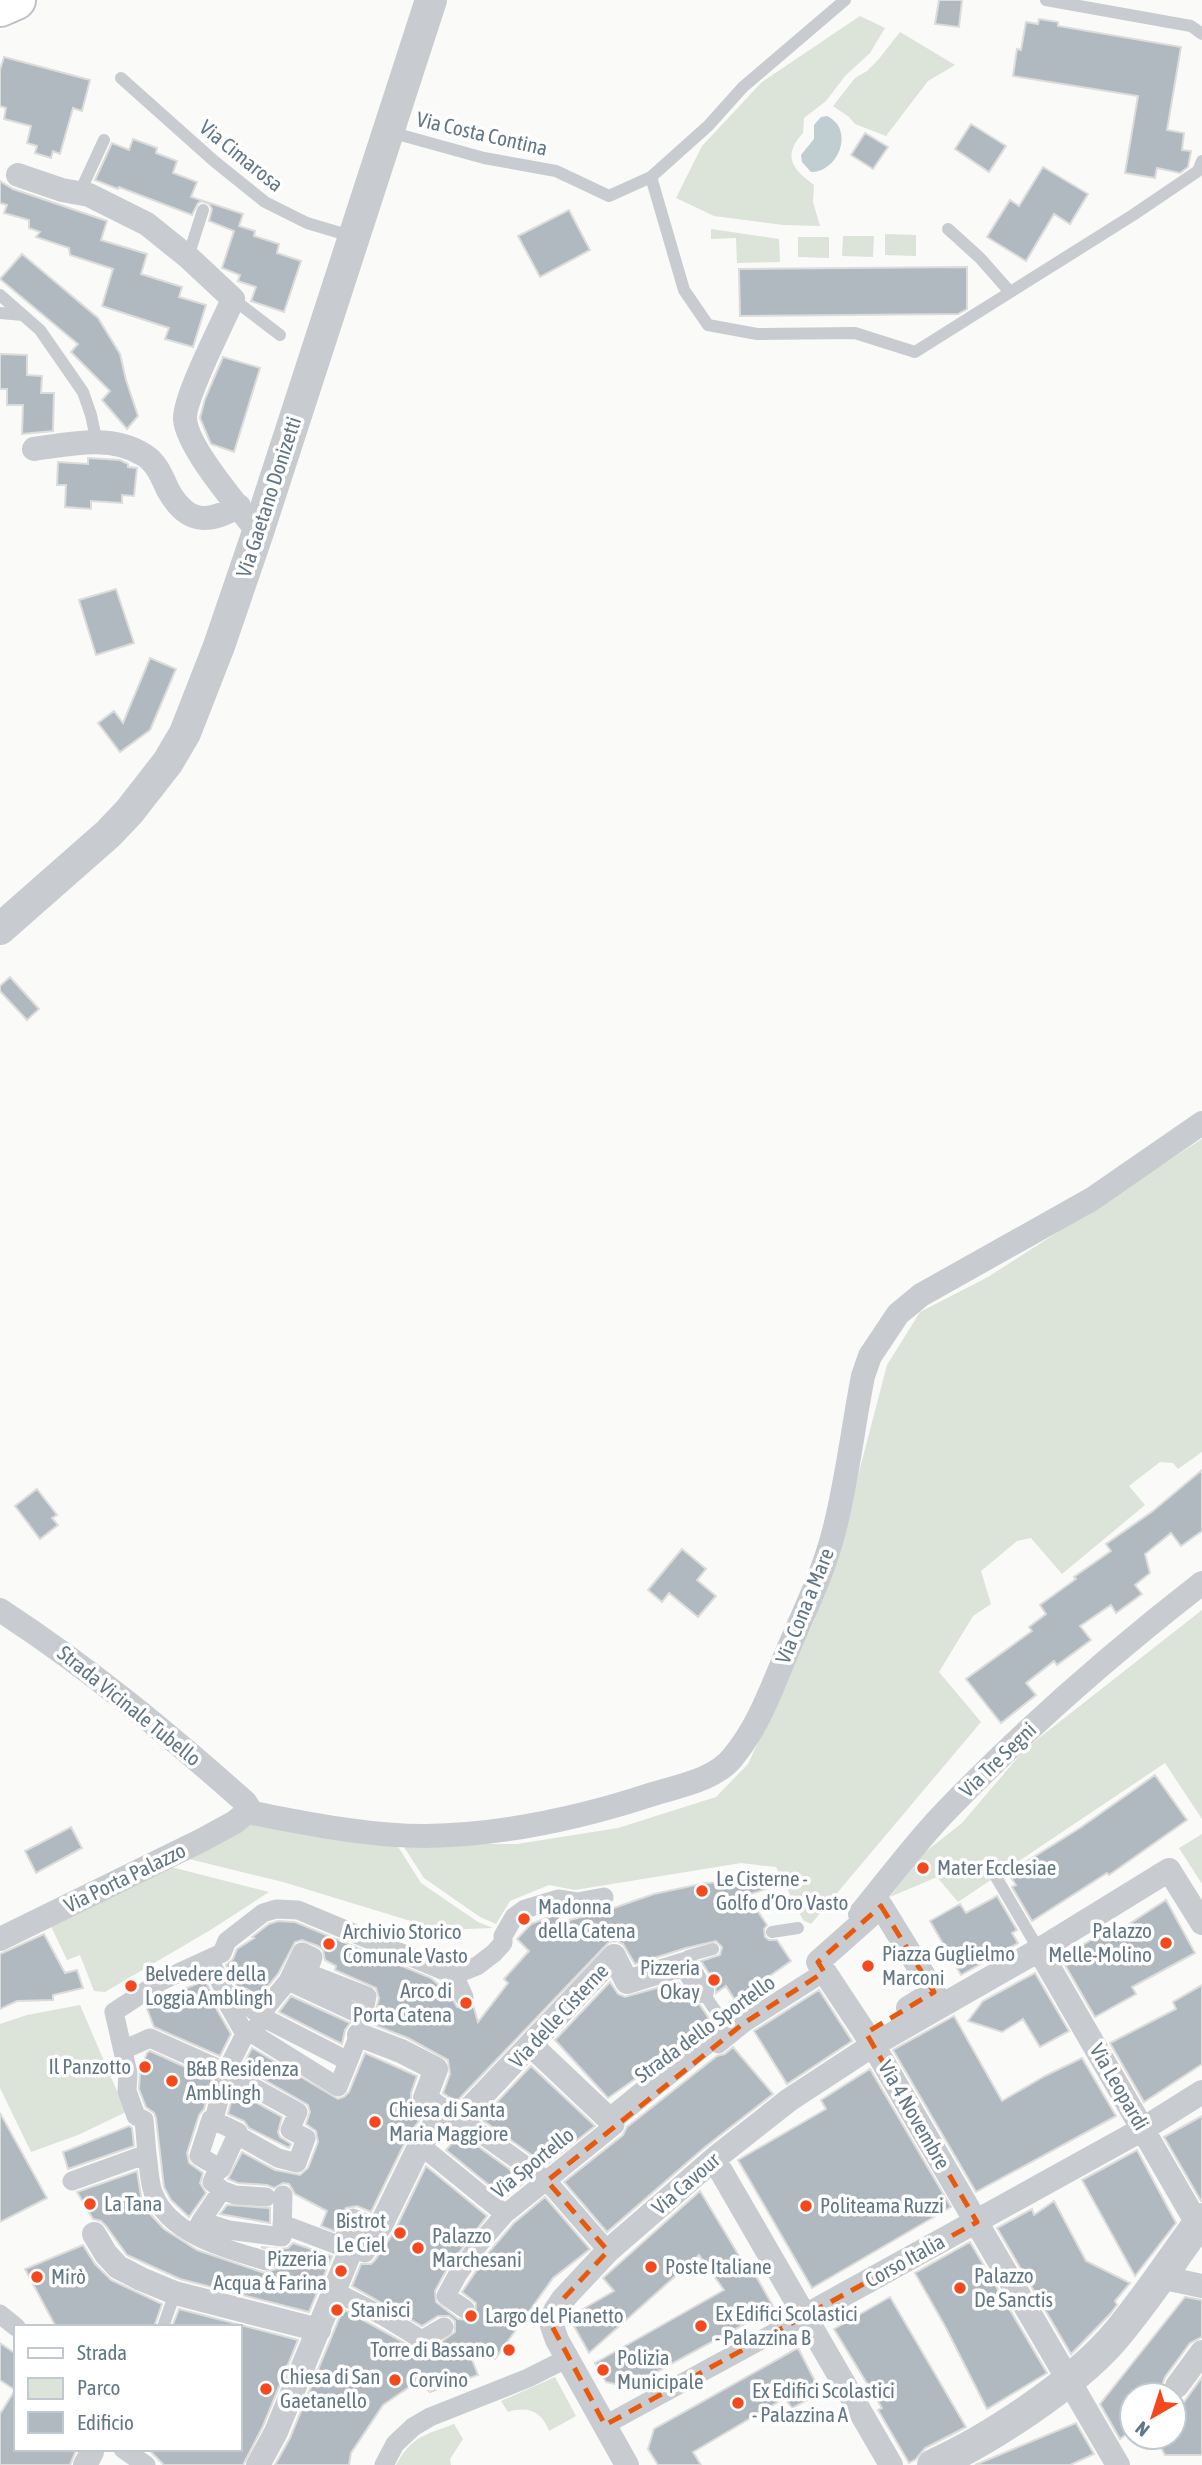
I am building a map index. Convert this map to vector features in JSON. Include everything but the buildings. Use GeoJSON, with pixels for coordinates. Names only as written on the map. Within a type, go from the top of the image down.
{"type":"FeatureCollection","features":[{"type":"Feature","properties":{"kind":"main road"},"geometry":{"type":"LineString","coordinates":[[0,7],[16,0]]}},
{"type":"Feature","properties":{"kind":"street","name":"Via Gaetano Donizetti"},"geometry":{"type":"LineString","coordinates":[[0,929],[129,812],[168,762],[197,705],[258,532],[431,0]]}},
{"type":"Feature","properties":{"kind":"street"},"geometry":{"type":"LineString","coordinates":[[18,175],[89,195],[147,224],[233,299],[194,388],[185,418],[194,445],[258,532]]}},
{"type":"Feature","properties":{"kind":"street"},"geometry":{"type":"LineString","coordinates":[[34,449],[97,443],[129,447],[152,461],[178,505],[195,516],[206,520],[221,517],[239,506]]}},
{"type":"Feature","properties":{"kind":"street","name":"Via Cona a Mare"},"geometry":{"type":"LineString","coordinates":[[247,1812],[356,1831],[424,1836],[489,1831],[545,1823],[634,1801],[703,1779],[731,1760],[752,1731],[763,1709],[813,1590],[834,1532],[863,1376],[870,1356],[898,1314],[947,1279],[1092,1199],[1202,1123]]}},
{"type":"Feature","properties":{"kind":"street","name":"Via Tre Segni"},"geometry":{"type":"LineString","coordinates":[[821,1967],[944,1813],[1012,1745],[1145,1628],[1202,1583]]}},
{"type":"Feature","properties":{"kind":"street","name":"Strada Vicinale Tubello"},"geometry":{"type":"LineString","coordinates":[[0,1610],[64,1652],[144,1714],[246,1802],[247,1812]]}},
{"type":"Feature","properties":{"kind":"street","name":"Via Porta Palazzo"},"geometry":{"type":"LineString","coordinates":[[0,1940],[202,1840],[235,1822],[247,1812]]}},
{"type":"Feature","properties":{"kind":"street"},"geometry":{"type":"LineString","coordinates":[[869,2039],[1039,1950],[1168,1870],[1202,1923]]}},
{"type":"Feature","properties":{"kind":"street"},"geometry":{"type":"LineString","coordinates":[[454,1975],[477,1966],[494,1953],[503,1943],[503,1936],[514,1917],[525,1909],[558,1899],[578,1902],[604,1897]]}},
{"type":"Feature","properties":{"kind":"street"},"geometry":{"type":"LineString","coordinates":[[881,1906],[934,1992],[869,2039],[821,1967],[881,1906]]}},
{"type":"Feature","properties":{"kind":"street"},"geometry":{"type":"LineString","coordinates":[[267,2261],[234,2251],[198,2228],[170,2217],[153,2193],[144,2120],[136,2116],[127,2091],[128,2073],[114,2012],[161,1981],[222,1953],[227,1941],[263,1913],[276,1909],[298,1910],[454,1975],[464,1997]]}},
{"type":"Feature","properties":{"kind":"street","name":"Via Leopardi"},"geometry":{"type":"LineString","coordinates":[[1039,1950],[1200,2222]]}},
{"type":"Feature","properties":{"kind":"street"},"geometry":{"type":"LineString","coordinates":[[209,1959],[229,2004],[249,2034],[338,2087],[363,2016],[366,1995],[308,1973],[313,1957],[302,1952],[288,1981],[261,2016],[249,2034],[226,2072],[214,2120]]}},
{"type":"Feature","properties":{"kind":"street","name":"Via delle Cisterne"},"geometry":{"type":"LineString","coordinates":[[352,2249],[381,2225],[421,2145],[532,2046],[614,1956],[627,1983],[685,1964]]}},
{"type":"Feature","properties":{"kind":"street"},"geometry":{"type":"LineString","coordinates":[[685,1964],[702,1991]]}},
{"type":"Feature","properties":{"kind":"street","name":"Strada dello Sportello"},"geometry":{"type":"LineString","coordinates":[[613,2122],[821,1967]]}},
{"type":"Feature","properties":{"kind":"street"},"geometry":{"type":"LineString","coordinates":[[288,1981],[436,2070],[425,2098],[547,2181],[608,2251]]}},
{"type":"Feature","properties":{"kind":"street"},"geometry":{"type":"LineString","coordinates":[[231,2004],[240,1999],[261,2016],[348,2061]]}},
{"type":"Feature","properties":{"kind":"street"},"geometry":{"type":"LineString","coordinates":[[532,2046],[613,2122],[726,2026]]}},
{"type":"Feature","properties":{"kind":"street"},"geometry":{"type":"LineString","coordinates":[[123,2050],[150,2038],[226,2072],[298,2112],[290,2130],[306,2138],[297,2163],[289,2163],[214,2120]]}},
{"type":"Feature","properties":{"kind":"street","name":"Via Cavour"},"geometry":{"type":"LineString","coordinates":[[627,2465],[566,2359],[552,2326],[555,2311],[608,2251],[714,2159],[869,2039]]}},
{"type":"Feature","properties":{"kind":"street","name":"Via 4 Novembre"},"geometry":{"type":"LineString","coordinates":[[869,2039],[1069,2380],[1114,2463]]}},
{"type":"Feature","properties":{"kind":"street","name":"Corso Italia"},"geometry":{"type":"LineString","coordinates":[[605,2426],[1143,2129],[1202,2092]]}},
{"type":"Feature","properties":{"kind":"street"},"geometry":{"type":"LineString","coordinates":[[214,2120],[211,2119],[199,2156],[219,2168]]}},
{"type":"Feature","properties":{"kind":"street","name":"Via Sportello"},"geometry":{"type":"LineString","coordinates":[[465,2309],[446,2296],[478,2244],[505,2214],[547,2181],[613,2122]]}},
{"type":"Feature","properties":{"kind":"street"},"geometry":{"type":"LineString","coordinates":[[237,2135],[212,2182],[235,2195],[275,2196],[282,2230]]}},
{"type":"Feature","properties":{"kind":"street"},"geometry":{"type":"LineString","coordinates":[[421,2145],[505,2214]]}},
{"type":"Feature","properties":{"kind":"street"},"geometry":{"type":"LineString","coordinates":[[72,2181],[147,2154]]}},
{"type":"Feature","properties":{"kind":"street"},"geometry":{"type":"LineString","coordinates":[[714,2159],[891,2465]]}},
{"type":"Feature","properties":{"kind":"street"},"geometry":{"type":"LineString","coordinates":[[198,2228],[222,2190]]}},
{"type":"Feature","properties":{"kind":"street"},"geometry":{"type":"LineString","coordinates":[[933,2465],[1021,2414],[1069,2380],[1113,2339],[1200,2222]]}},
{"type":"Feature","properties":{"kind":"street"},"geometry":{"type":"LineString","coordinates":[[198,2228],[282,2230],[352,2249],[276,2432],[258,2465]]}},
{"type":"Feature","properties":{"kind":"street"},"geometry":{"type":"LineString","coordinates":[[94,2234],[106,2254],[118,2266],[141,2279],[176,2293],[318,2330]]}},
{"type":"Feature","properties":{"kind":"street"},"geometry":{"type":"LineString","coordinates":[[1160,2277],[1202,2286]]}},
{"type":"Feature","properties":{"kind":"street"},"geometry":{"type":"LineString","coordinates":[[334,2291],[422,2340],[444,2327]]}},
{"type":"Feature","properties":{"kind":"street"},"geometry":{"type":"LineString","coordinates":[[0,2314],[14,2325]]}},
{"type":"Feature","properties":{"kind":"street"},"geometry":{"type":"LineString","coordinates":[[1181,2381],[1202,2352]]}},
{"type":"Feature","properties":{"kind":"street"},"geometry":{"type":"LineString","coordinates":[[384,2465],[395,2444],[422,2422],[528,2378],[566,2359]]}},
{"type":"Feature","properties":{"kind":"street"},"geometry":{"type":"LineString","coordinates":[[126,2451],[146,2465]]}},
{"type":"Feature","properties":{"kind":"lane","name":"Via Costa Contina"},"geometry":{"type":"LineString","coordinates":[[388,131],[484,158],[537,166],[567,176],[609,196],[651,177],[708,126],[743,87],[845,0]]}},
{"type":"Feature","properties":{"kind":"lane"},"geometry":{"type":"LineString","coordinates":[[1046,0],[1191,26],[1202,34]]}},
{"type":"Feature","properties":{"kind":"lane","name":"Via Cimarosa"},"geometry":{"type":"LineString","coordinates":[[121,78],[214,161],[265,202],[307,223],[354,237]]}},
{"type":"Feature","properties":{"kind":"lane"},"geometry":{"type":"LineString","coordinates":[[79,194],[104,140]]}},
{"type":"Feature","properties":{"kind":"lane"},"geometry":{"type":"LineString","coordinates":[[651,177],[684,290],[708,325],[757,334],[855,334],[915,352],[1144,207],[1198,171],[1202,161]]}},
{"type":"Feature","properties":{"kind":"lane"},"geometry":{"type":"LineString","coordinates":[[188,257],[204,210]]}},
{"type":"Feature","properties":{"kind":"lane"},"geometry":{"type":"LineString","coordinates":[[948,229],[980,258],[1010,292]]}},
{"type":"Feature","properties":{"kind":"lane"},"geometry":{"type":"LineString","coordinates":[[0,295],[51,344],[83,392],[97,443]]}},
{"type":"Feature","properties":{"kind":"lane"},"geometry":{"type":"LineString","coordinates":[[233,299],[280,335]]}},
{"type":"Feature","properties":{"kind":"lane"},"geometry":{"type":"LineString","coordinates":[[0,313],[23,315]]}},
{"type":"Feature","properties":{"kind":"lane"},"geometry":{"type":"LineString","coordinates":[[996,1877],[1039,1950]]}},
{"type":"Feature","properties":{"kind":"lane"},"geometry":{"type":"LineString","coordinates":[[772,1932],[798,1928]]}},
{"type":"Feature","properties":{"kind":"lane"},"geometry":{"type":"LineString","coordinates":[[685,1964],[688,1956],[713,1950]]}},
{"type":"Feature","properties":{"kind":"lane"},"geometry":{"type":"LineString","coordinates":[[702,1991],[726,2026]]}},
{"type":"Feature","properties":{"kind":"lane"},"geometry":{"type":"LineString","coordinates":[[164,2325],[176,2293]]}},
{"type":"Feature","properties":{"kind":"highlighted area"},"geometry":{"type":"Polygon","coordinates":[[[881,1906],[934,1992],[866,2033],[977,2222],[605,2425],[552,2326],[563,2299],[608,2251],[547,2181],[744,2023],[824,1972],[818,1962],[881,1906]]]}},
{"type":"Feature","properties":{"kind":"green space"},"geometry":{"type":"Polygon","coordinates":[[[860,16],[885,28],[870,53],[845,76],[826,101],[804,118],[803,133],[791,155],[795,168],[814,185],[813,202],[820,226],[784,225],[714,216],[676,198],[702,146],[762,82],[860,16]]]}},
{"type":"Feature","properties":{"kind":"green space"},"geometry":{"type":"Polygon","coordinates":[[[900,32],[955,65],[928,81],[886,136],[855,124],[833,106],[855,78],[878,60],[900,32]]]}},
{"type":"Feature","properties":{"kind":"green space"},"geometry":{"type":"Polygon","coordinates":[[[711,229],[779,239],[780,262],[737,263],[736,238],[711,239],[711,229]]]}},
{"type":"Feature","properties":{"kind":"green space"},"geometry":{"type":"Polygon","coordinates":[[[885,234],[916,235],[916,256],[885,255],[885,234]]]}},
{"type":"Feature","properties":{"kind":"green space"},"geometry":{"type":"Polygon","coordinates":[[[843,236],[874,236],[873,257],[842,256],[843,236]]]}},
{"type":"Feature","properties":{"kind":"green space"},"geometry":{"type":"Polygon","coordinates":[[[798,237],[829,237],[829,258],[798,257],[798,237]]]}},
{"type":"Feature","properties":{"kind":"green space"},"geometry":{"type":"Polygon","coordinates":[[[1202,1139],[1202,1452],[1178,1469],[1173,1463],[1160,1462],[1129,1486],[1145,1505],[1062,1574],[1031,1538],[1017,1541],[981,1571],[991,1604],[973,1616],[939,1672],[981,1722],[811,1924],[803,1920],[776,1867],[741,1863],[575,1890],[549,1885],[510,1901],[496,1924],[480,1917],[424,1878],[402,1844],[517,1844],[618,1828],[716,1797],[748,1764],[814,1621],[854,1491],[887,1365],[920,1312],[988,1277],[1202,1139]]]}},
{"type":"Feature","properties":{"kind":"green space"},"geometry":{"type":"Polygon","coordinates":[[[1202,1610],[1202,1819],[1165,1763],[958,1902],[937,1877],[890,1897],[920,1856],[962,1823],[1025,1749],[1202,1610]]]}},
{"type":"Feature","properties":{"kind":"green space"},"geometry":{"type":"Polygon","coordinates":[[[255,1821],[397,1845],[421,1883],[478,1922],[493,1928],[440,1930],[283,1882],[185,1858],[255,1821]]]}},
{"type":"Feature","properties":{"kind":"green space"},"geometry":{"type":"Polygon","coordinates":[[[1202,1834],[1202,1884],[1179,1848],[1202,1834]]]}},
{"type":"Feature","properties":{"kind":"green space"},"geometry":{"type":"Polygon","coordinates":[[[171,1867],[269,1892],[105,1992],[94,1991],[80,1955],[67,1960],[49,1922],[171,1867]]]}},
{"type":"Feature","properties":{"kind":"green space"},"geometry":{"type":"Polygon","coordinates":[[[80,2005],[126,2112],[78,2135],[31,2152],[0,2088],[0,2024],[27,2015],[80,2005]]]}},
{"type":"Feature","properties":{"kind":"green space"},"geometry":{"type":"Polygon","coordinates":[[[555,2377],[576,2416],[549,2431],[538,2415],[528,2410],[508,2412],[501,2401],[555,2377]]]}},
{"type":"Feature","properties":{"kind":"green space"},"geometry":{"type":"Polygon","coordinates":[[[454,2424],[463,2439],[450,2459],[451,2465],[396,2465],[414,2442],[454,2424]]]}},
{"type":"Feature","properties":{"kind":"shaded area"},"geometry":{"type":"Polygon","coordinates":[[[827,116],[836,122],[840,130],[840,149],[829,165],[811,172],[802,162],[801,155],[814,139],[814,125],[821,117],[827,116]]]}},
{"type":"Feature","properties":{"kind":"place","name":"Mater Ecclesiae"},"geometry":{"type":"Point","coordinates":[923,1868]}},
{"type":"Feature","properties":{"kind":"place","name":"Le Cisterne - Golfo d’Oro Vasto"},"geometry":{"type":"Point","coordinates":[702,1891]}},
{"type":"Feature","properties":{"kind":"place","name":"Madonna della Catena"},"geometry":{"type":"Point","coordinates":[524,1919]}},
{"type":"Feature","properties":{"kind":"place","name":"Palazzo Melle-Molino"},"geometry":{"type":"Point","coordinates":[1166,1943]}},
{"type":"Feature","properties":{"kind":"place","name":"Archivio Storico Comunale Vasto"},"geometry":{"type":"Point","coordinates":[329,1944]}},
{"type":"Feature","properties":{"kind":"place","name":"Piazza Guglielmo Marconi"},"geometry":{"type":"Point","coordinates":[868,1966]}},
{"type":"Feature","properties":{"kind":"place","name":"Pizzeria Okay"},"geometry":{"type":"Point","coordinates":[714,1980]}},
{"type":"Feature","properties":{"kind":"place","name":"Belvedere della Loggia Amblingh"},"geometry":{"type":"Point","coordinates":[131,1986]}},
{"type":"Feature","properties":{"kind":"place","name":"Arco di Porta Catena"},"geometry":{"type":"Point","coordinates":[466,2003]}},
{"type":"Feature","properties":{"kind":"place","name":"Il Panzotto"},"geometry":{"type":"Point","coordinates":[145,2067]}},
{"type":"Feature","properties":{"kind":"place","name":"B&B Residenza Amblingh"},"geometry":{"type":"Point","coordinates":[172,2081]}},
{"type":"Feature","properties":{"kind":"place","name":"Chiesa di Santa Maria Maggiore"},"geometry":{"type":"Point","coordinates":[375,2122]}},
{"type":"Feature","properties":{"kind":"place","name":"La Tana"},"geometry":{"type":"Point","coordinates":[90,2204]}},
{"type":"Feature","properties":{"kind":"place","name":"Politeama Ruzzi"},"geometry":{"type":"Point","coordinates":[806,2206]}},
{"type":"Feature","properties":{"kind":"place","name":"Bistrot Le Ciel"},"geometry":{"type":"Point","coordinates":[400,2233]}},
{"type":"Feature","properties":{"kind":"place","name":"Palazzo Marchesani"},"geometry":{"type":"Point","coordinates":[418,2248]}},
{"type":"Feature","properties":{"kind":"place","name":"Poste Italiane"},"geometry":{"type":"Point","coordinates":[651,2267]}},
{"type":"Feature","properties":{"kind":"place","name":"Pizzeria Acqua & Farina"},"geometry":{"type":"Point","coordinates":[341,2271]}},
{"type":"Feature","properties":{"kind":"place","name":"Mirò"},"geometry":{"type":"Point","coordinates":[37,2277]}},
{"type":"Feature","properties":{"kind":"place","name":"Palazzo De Sanctis"},"geometry":{"type":"Point","coordinates":[960,2288]}},
{"type":"Feature","properties":{"kind":"place","name":"Stanisci"},"geometry":{"type":"Point","coordinates":[337,2310]}},
{"type":"Feature","properties":{"kind":"place","name":"Largo del Pianetto"},"geometry":{"type":"Point","coordinates":[471,2316]}},
{"type":"Feature","properties":{"kind":"place","name":"Ex Edifici Scolastici - Palazzina B"},"geometry":{"type":"Point","coordinates":[701,2326]}},
{"type":"Feature","properties":{"kind":"place","name":"Torre di Bassano"},"geometry":{"type":"Point","coordinates":[509,2350]}},
{"type":"Feature","properties":{"kind":"place","name":"Polizia Municipale"},"geometry":{"type":"Point","coordinates":[603,2370]}},
{"type":"Feature","properties":{"kind":"place","name":"Corvino"},"geometry":{"type":"Point","coordinates":[395,2380]}},
{"type":"Feature","properties":{"kind":"place","name":"Chiesa di San Gaetanello"},"geometry":{"type":"Point","coordinates":[266,2389]}},
{"type":"Feature","properties":{"kind":"place","name":"Ex Edifici Scolastici - Palazzina A"},"geometry":{"type":"Point","coordinates":[738,2403]}}]}
